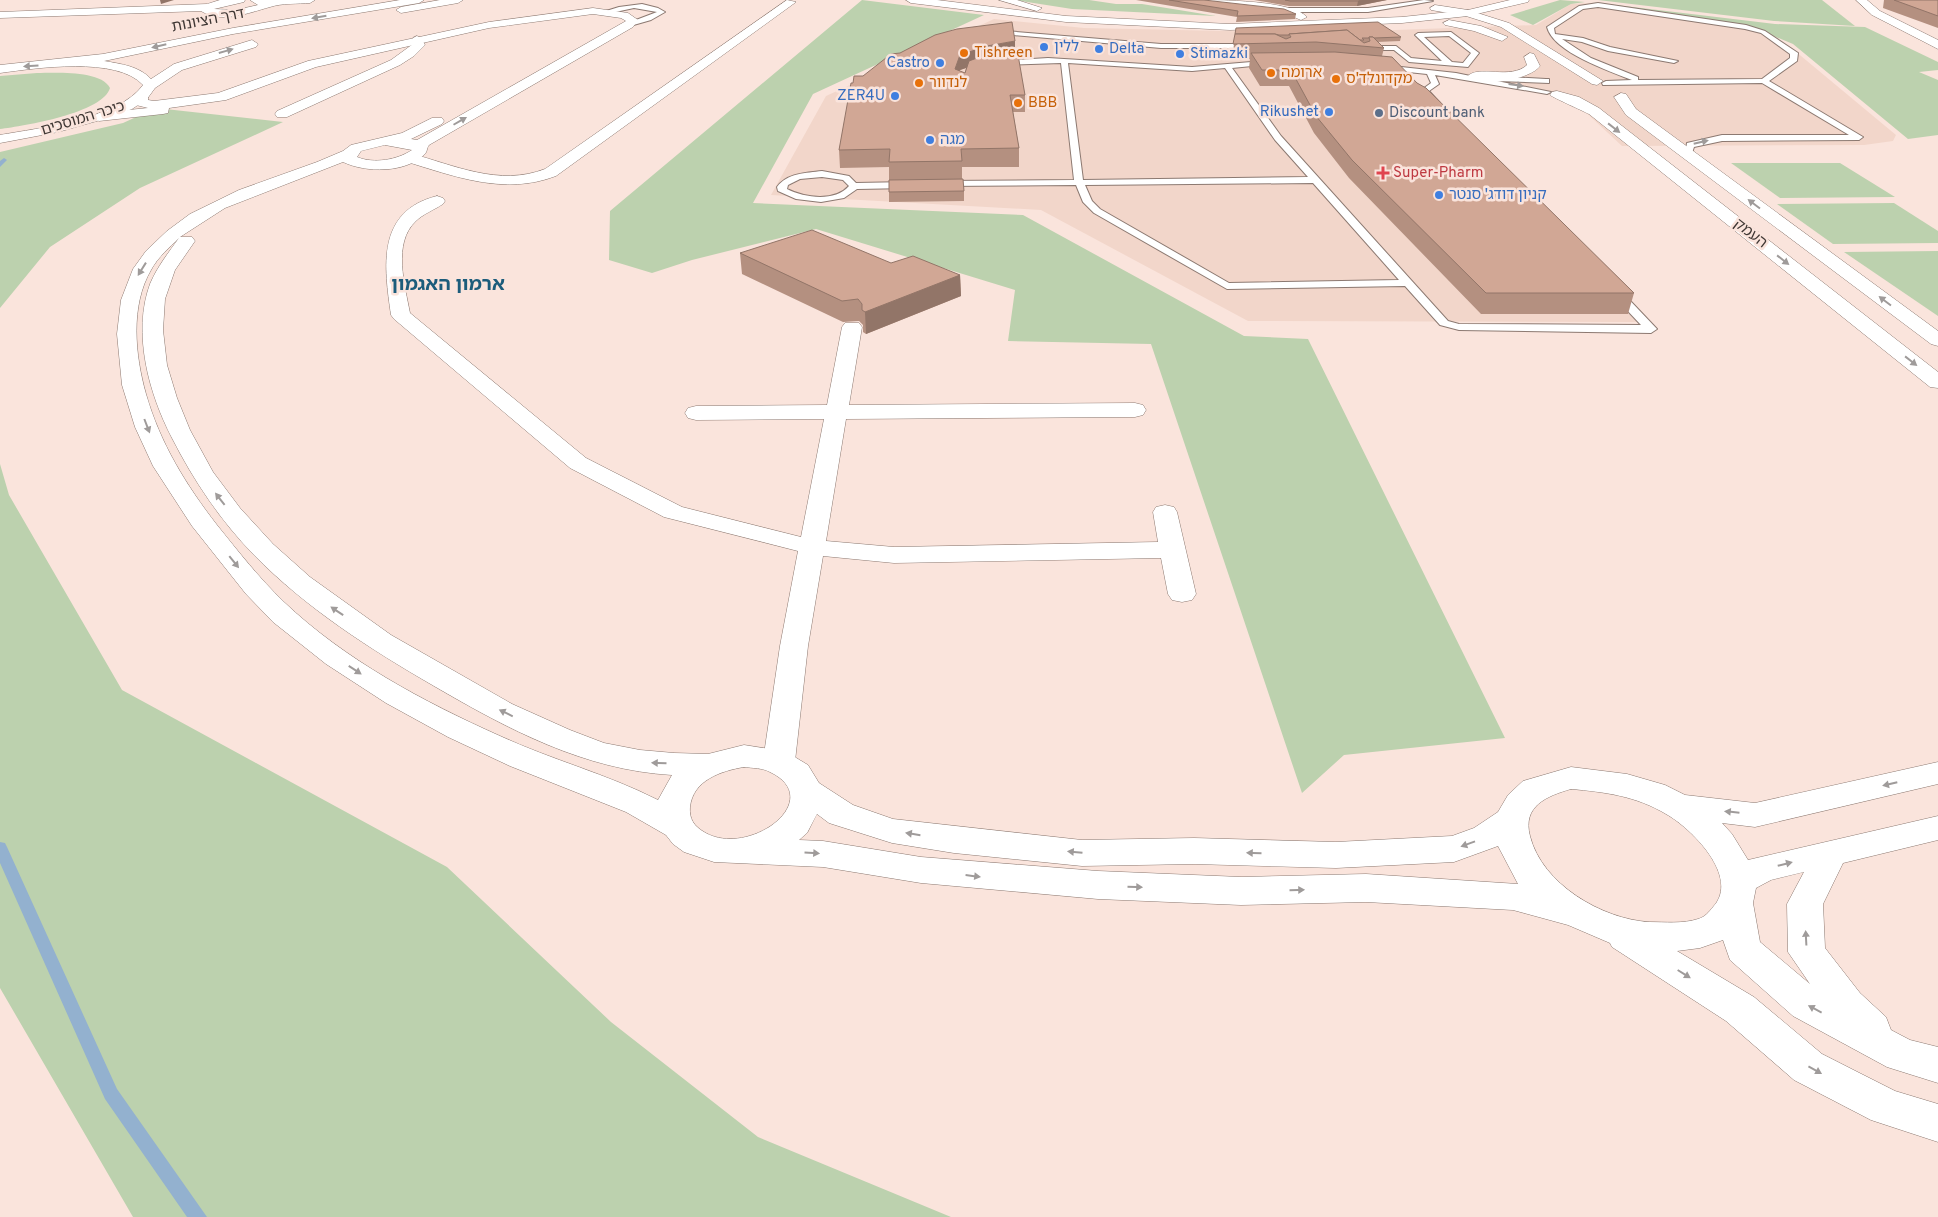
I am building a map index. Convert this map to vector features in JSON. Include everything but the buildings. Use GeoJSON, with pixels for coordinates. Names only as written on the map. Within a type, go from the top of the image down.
{"type":"FeatureCollection","features":[{"type":"Feature","properties":{"kind":"main road"},"geometry":{"type":"LineString","coordinates":[[0,16],[207,7],[240,0]]}},
{"type":"Feature","properties":{"kind":"main road"},"geometry":{"type":"LineString","coordinates":[[255,0],[265,2],[310,0]]}},
{"type":"Feature","properties":{"kind":"main road","name":"דרך הציונות"},"geometry":{"type":"LineString","coordinates":[[62,64],[103,58],[233,31],[419,0]]}},
{"type":"Feature","properties":{"kind":"main road"},"geometry":{"type":"LineString","coordinates":[[292,34],[458,0]]}},
{"type":"Feature","properties":{"kind":"main road"},"geometry":{"type":"LineString","coordinates":[[911,0],[1047,17],[1146,24],[1230,26],[1385,21],[1451,16],[1523,0]]}},
{"type":"Feature","properties":{"kind":"main road"},"geometry":{"type":"LineString","coordinates":[[970,0],[1037,8],[1152,17],[1301,17],[1390,13],[1476,0]]}},
{"type":"Feature","properties":{"kind":"main road"},"geometry":{"type":"LineString","coordinates":[[1004,0],[1037,8]]}},
{"type":"Feature","properties":{"kind":"main road"},"geometry":{"type":"LineString","coordinates":[[1200,0],[1286,10],[1301,17]]}},
{"type":"Feature","properties":{"kind":"main road"},"geometry":{"type":"LineString","coordinates":[[1505,35],[1495,14],[1523,0]]}},
{"type":"Feature","properties":{"kind":"main road"},"geometry":{"type":"LineString","coordinates":[[1861,0],[1876,13],[1938,45]]}},
{"type":"Feature","properties":{"kind":"main road"},"geometry":{"type":"LineString","coordinates":[[207,7],[205,9],[207,11],[223,13],[252,10],[265,2]]}},
{"type":"Feature","properties":{"kind":"main road"},"geometry":{"type":"LineString","coordinates":[[409,158],[488,179],[512,182],[543,176],[556,170],[791,2]]}},
{"type":"Feature","properties":{"kind":"main road"},"geometry":{"type":"LineString","coordinates":[[1433,5],[1451,16],[1505,35]]}},
{"type":"Feature","properties":{"kind":"main road"},"geometry":{"type":"LineString","coordinates":[[1433,5],[1468,13],[1505,35],[1602,82]]}},
{"type":"Feature","properties":{"kind":"main road"},"geometry":{"type":"LineString","coordinates":[[0,68],[62,64],[99,65],[130,70],[145,76],[146,90],[141,102],[145,104],[185,103],[221,97],[312,64],[489,24],[572,13],[606,12],[624,15],[632,20],[630,24],[423,142],[420,151],[409,158],[386,163],[358,159],[326,164],[257,187],[208,210],[167,240],[151,256],[139,273],[132,291],[127,316],[130,372],[136,399],[160,461],[201,522],[248,580],[281,615],[329,653],[378,685],[446,722],[520,758],[641,805],[676,826],[685,837],[699,846],[717,850],[823,854],[950,873],[1098,886],[1241,892],[1366,888],[1514,896],[1577,913],[1613,929],[1740,1009],[1808,1067],[1886,1107],[1938,1123]]}},
{"type":"Feature","properties":{"kind":"main road"},"geometry":{"type":"LineString","coordinates":[[389,142],[418,132],[610,26],[615,20],[607,16],[586,13],[552,16]]}},
{"type":"Feature","properties":{"kind":"main road"},"geometry":{"type":"LineString","coordinates":[[1385,21],[1453,24],[1505,35]]}},
{"type":"Feature","properties":{"kind":"main road","name":"דרך הציונות"},"geometry":{"type":"LineString","coordinates":[[146,90],[178,67],[266,40]]}},
{"type":"Feature","properties":{"kind":"main road"},"geometry":{"type":"LineString","coordinates":[[282,114],[394,62],[414,51],[419,45],[417,40]]}},
{"type":"Feature","properties":{"kind":"main road"},"geometry":{"type":"LineString","coordinates":[[1474,76],[1504,76],[1525,73],[1534,66],[1526,54],[1551,73],[1554,84]]}},
{"type":"Feature","properties":{"kind":"main road"},"geometry":{"type":"LineString","coordinates":[[99,117],[226,101],[253,92],[271,78]]}},
{"type":"Feature","properties":{"kind":"main road"},"geometry":{"type":"LineString","coordinates":[[1554,84],[1602,82]]}},
{"type":"Feature","properties":{"kind":"main road","name":"העמק"},"geometry":{"type":"LineString","coordinates":[[1602,82],[1625,92],[1611,99]]}},
{"type":"Feature","properties":{"kind":"main road"},"geometry":{"type":"LineString","coordinates":[[1554,84],[1611,99]]}},
{"type":"Feature","properties":{"kind":"main road","name":"העמק"},"geometry":{"type":"LineString","coordinates":[[1554,84],[1594,111],[1938,382]]}},
{"type":"Feature","properties":{"kind":"main road","name":"כיכר המוסכים"},"geometry":{"type":"LineString","coordinates":[[0,141],[99,117],[124,107],[146,90]]}},
{"type":"Feature","properties":{"kind":"main road","name":"העמק"},"geometry":{"type":"LineString","coordinates":[[1611,99],[1938,340]]}},
{"type":"Feature","properties":{"kind":"main road"},"geometry":{"type":"LineString","coordinates":[[420,147],[410,142],[366,145],[358,159],[290,182],[240,204],[204,226],[186,241],[171,258],[161,277],[153,325],[159,379],[184,443],[205,480],[235,518],[280,566],[323,601],[425,669],[549,734],[616,757],[649,763],[708,765],[744,756],[762,756],[779,761],[797,774],[807,791],[841,814],[892,831],[954,840],[1082,852],[1194,851],[1336,855],[1454,849],[1486,838],[1510,820],[1520,801],[1541,786],[1570,778],[1607,780],[1645,790],[1679,806],[1708,828],[1729,854],[1738,893],[1743,949],[1807,1005],[1901,1055],[1938,1065]]}},
{"type":"Feature","properties":{"kind":"main road"},"geometry":{"type":"LineString","coordinates":[[437,201],[408,219],[399,234],[392,259],[401,315],[578,463],[673,512],[812,547],[894,555],[1173,550]]}},
{"type":"Feature","properties":{"kind":"main road"},"geometry":{"type":"LineString","coordinates":[[779,761],[794,646],[852,327]]}},
{"type":"Feature","properties":{"kind":"main road"},"geometry":{"type":"LineString","coordinates":[[696,413],[1135,410]]}},
{"type":"Feature","properties":{"kind":"main road"},"geometry":{"type":"LineString","coordinates":[[1166,512],[1182,594]]}},
{"type":"Feature","properties":{"kind":"main road"},"geometry":{"type":"LineString","coordinates":[[676,826],[672,812],[674,799],[682,785],[693,774],[708,765]]}},
{"type":"Feature","properties":{"kind":"main road"},"geometry":{"type":"LineString","coordinates":[[1679,806],[1754,815],[1938,773]]}},
{"type":"Feature","properties":{"kind":"main road"},"geometry":{"type":"LineString","coordinates":[[746,850],[775,841],[790,830],[801,818],[807,805],[807,791]]}},
{"type":"Feature","properties":{"kind":"main road"},"geometry":{"type":"LineString","coordinates":[[1510,820],[1512,843],[1524,868],[1546,892],[1577,913]]}},
{"type":"Feature","properties":{"kind":"main road"},"geometry":{"type":"LineString","coordinates":[[1613,929],[1654,937],[1690,936],[1720,925],[1738,893],[1762,869],[1938,828]]}},
{"type":"Feature","properties":{"kind":"main road"},"geometry":{"type":"LineString","coordinates":[[1831,852],[1805,904],[1807,952],[1846,1004],[1901,1055]]}},
{"type":"Feature","properties":{"kind":"lane"},"geometry":{"type":"LineString","coordinates":[[1286,10],[1368,10],[1433,5]]}},
{"type":"Feature","properties":{"kind":"lane"},"geometry":{"type":"LineString","coordinates":[[1642,83],[1588,60],[1554,36],[1550,27],[1580,7],[1588,5],[1746,27],[1763,32],[1794,53],[1794,59],[1764,81]]}},
{"type":"Feature","properties":{"kind":"lane"},"geometry":{"type":"LineString","coordinates":[[606,12],[642,7],[662,12],[649,19],[630,24]]}},
{"type":"Feature","properties":{"kind":"lane"},"geometry":{"type":"LineString","coordinates":[[986,31],[1207,48],[1261,46]]}},
{"type":"Feature","properties":{"kind":"lane"},"geometry":{"type":"LineString","coordinates":[[1035,31],[1069,34],[1063,38]]}},
{"type":"Feature","properties":{"kind":"lane"},"geometry":{"type":"LineString","coordinates":[[1362,54],[1355,48],[1396,48],[1409,60],[1450,64],[1465,65],[1475,53],[1452,34],[1418,35],[1450,64]]}},
{"type":"Feature","properties":{"kind":"lane"},"geometry":{"type":"LineString","coordinates":[[1554,36],[1583,40],[1608,49],[1674,61]]}},
{"type":"Feature","properties":{"kind":"lane"},"geometry":{"type":"LineString","coordinates":[[988,64],[1026,60],[1064,61],[1168,69],[1285,62]]}},
{"type":"Feature","properties":{"kind":"lane"},"geometry":{"type":"LineString","coordinates":[[1064,61],[1080,183],[1088,202],[1097,210],[1227,286],[1408,283]]}},
{"type":"Feature","properties":{"kind":"lane"},"geometry":{"type":"LineString","coordinates":[[1226,66],[1278,138],[1444,323],[1459,327],[1651,329],[1610,286]]}},
{"type":"Feature","properties":{"kind":"lane"},"geometry":{"type":"LineString","coordinates":[[1376,66],[1430,73],[1554,84]]}},
{"type":"Feature","properties":{"kind":"lane"},"geometry":{"type":"LineString","coordinates":[[1430,73],[1435,84],[1424,91],[1445,113]]}},
{"type":"Feature","properties":{"kind":"lane"},"geometry":{"type":"LineString","coordinates":[[1446,74],[1554,84]]}},
{"type":"Feature","properties":{"kind":"lane"},"geometry":{"type":"LineString","coordinates":[[1602,82],[1764,81],[1859,137],[1722,138],[1690,145],[1688,154]]}},
{"type":"Feature","properties":{"kind":"lane"},"geometry":{"type":"LineString","coordinates":[[854,186],[852,190],[842,195],[819,199],[789,195],[782,187],[785,183],[798,177],[822,174],[846,178],[854,186],[1314,180]]}},
{"type":"Feature","properties":{"kind":"shaded area"},"geometry":{"type":"Polygon","coordinates":[[[1591,3],[1746,26],[1789,46],[1896,135],[1893,141],[1864,145],[1622,146],[1565,93],[1399,71],[1637,322],[1248,321],[1041,210],[771,195],[826,96],[994,19],[1084,28],[1313,33],[1536,25],[1571,4],[1591,3]]]}},
{"type":"Feature","properties":{"kind":"green space"},"geometry":{"type":"Polygon","coordinates":[[[862,0],[984,15],[813,94],[753,203],[1023,215],[1244,336],[1308,339],[1505,738],[1344,755],[1302,793],[1151,344],[1008,341],[1015,290],[816,229],[692,260],[652,273],[609,260],[610,211],[862,0]]]}},
{"type":"Feature","properties":{"kind":"green space"},"geometry":{"type":"Polygon","coordinates":[[[1015,0],[1089,0],[1116,4],[1142,4],[1216,16],[1072,9],[1015,0]]]}},
{"type":"Feature","properties":{"kind":"green space"},"geometry":{"type":"Polygon","coordinates":[[[1560,0],[1585,2],[1571,4],[1533,25],[1510,15],[1560,0]]]}},
{"type":"Feature","properties":{"kind":"green space"},"geometry":{"type":"Polygon","coordinates":[[[1598,0],[1822,0],[1855,26],[1774,21],[1598,0]]]}},
{"type":"Feature","properties":{"kind":"green space"},"geometry":{"type":"Polygon","coordinates":[[[1591,2],[1775,24],[1865,27],[1938,62],[1938,70],[1919,72],[1938,80],[1938,135],[1908,139],[1793,44],[1747,25],[1591,2]]]}},
{"type":"Feature","properties":{"kind":"green space"},"geometry":{"type":"Polygon","coordinates":[[[37,73],[88,75],[105,82],[110,88],[104,97],[93,105],[78,111],[44,121],[0,129],[0,76],[37,73]]]}},
{"type":"Feature","properties":{"kind":"green space"},"geometry":{"type":"Polygon","coordinates":[[[156,108],[283,122],[140,188],[50,247],[0,308],[0,152],[123,123],[156,108]]]}},
{"type":"Feature","properties":{"kind":"green space"},"geometry":{"type":"Polygon","coordinates":[[[1731,163],[1840,163],[1895,197],[1780,198],[1731,163]]]}},
{"type":"Feature","properties":{"kind":"green space"},"geometry":{"type":"Polygon","coordinates":[[[1894,203],[1938,231],[1938,243],[1833,244],[1777,204],[1894,203]]]}},
{"type":"Feature","properties":{"kind":"green space"},"geometry":{"type":"Polygon","coordinates":[[[1938,251],[1938,316],[1844,252],[1938,251]]]}},
{"type":"Feature","properties":{"kind":"green space"},"geometry":{"type":"Polygon","coordinates":[[[0,464],[9,495],[122,690],[447,867],[611,1022],[758,1137],[951,1217],[133,1217],[0,988],[0,464]]]}},
{"type":"Feature","properties":{"kind":"waterway"},"geometry":{"type":"LineString","coordinates":[[0,165],[4,160]]}},
{"type":"Feature","properties":{"kind":"waterway"},"geometry":{"type":"LineString","coordinates":[[0,847],[111,1094],[198,1217]]}},
{"type":"Feature","properties":{"kind":"place","name":"ללין"},"geometry":{"type":"Point","coordinates":[1044,47]}},
{"type":"Feature","properties":{"kind":"place","name":"Delta"},"geometry":{"type":"Point","coordinates":[1099,49]}},
{"type":"Feature","properties":{"kind":"place","name":"Tishreen"},"geometry":{"type":"Point","coordinates":[964,53]}},
{"type":"Feature","properties":{"kind":"place","name":"Stimazki"},"geometry":{"type":"Point","coordinates":[1180,54]}},
{"type":"Feature","properties":{"kind":"place","name":"Castro"},"geometry":{"type":"Point","coordinates":[940,63]}},
{"type":"Feature","properties":{"kind":"place","name":"ארומה"},"geometry":{"type":"Point","coordinates":[1271,73]}},
{"type":"Feature","properties":{"kind":"place","name":"מקדונלד'ס"},"geometry":{"type":"Point","coordinates":[1336,79]}},
{"type":"Feature","properties":{"kind":"place","name":"לנדוור"},"geometry":{"type":"Point","coordinates":[919,83]}},
{"type":"Feature","properties":{"kind":"place","name":"ZER4U"},"geometry":{"type":"Point","coordinates":[895,96]}},
{"type":"Feature","properties":{"kind":"place","name":"BBB"},"geometry":{"type":"Point","coordinates":[1018,103]}},
{"type":"Feature","properties":{"kind":"place","name":"Rikushet"},"geometry":{"type":"Point","coordinates":[1329,112]}},
{"type":"Feature","properties":{"kind":"place","name":"Discount bank"},"geometry":{"type":"Point","coordinates":[1379,113]}},
{"type":"Feature","properties":{"kind":"place","name":"מגה"},"geometry":{"type":"Point","coordinates":[930,140]}},
{"type":"Feature","properties":{"kind":"place","name":"Super-Pharm"},"geometry":{"type":"Point","coordinates":[1383,173]}},
{"type":"Feature","properties":{"kind":"place","name":"קניון דודג' סנטר"},"geometry":{"type":"Point","coordinates":[1439,195]}},
{"type":"Feature","properties":{"kind":"district","name":"ארמון האגמון"},"geometry":{"type":"Point","coordinates":[448,285]}}]}
